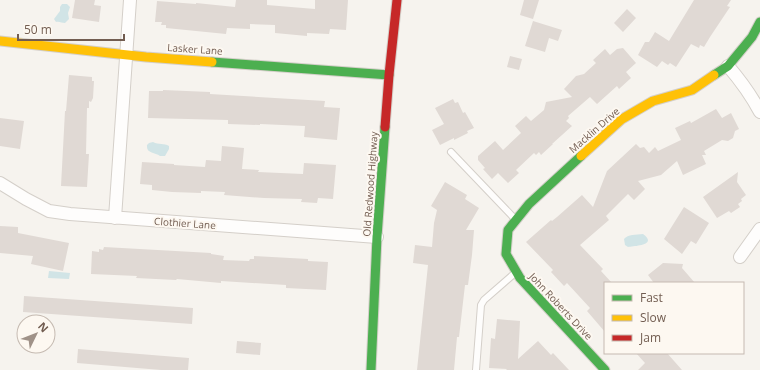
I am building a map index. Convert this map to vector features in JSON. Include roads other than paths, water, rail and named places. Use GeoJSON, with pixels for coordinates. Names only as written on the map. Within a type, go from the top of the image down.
{"type":"FeatureCollection","features":[{"type":"Feature","properties":{"kind":"street"},"geometry":{"type":"LineString","coordinates":[[115,218],[130,0]]}},
{"type":"Feature","properties":{"kind":"street","name":"Old Redwood Highway"},"geometry":{"type":"LineString","coordinates":[[371,370],[377,237],[389,75],[397,0]]}},
{"type":"Feature","properties":{"kind":"street","name":"Macklin Drive"},"geometry":{"type":"LineString","coordinates":[[506,254],[508,230],[529,204],[622,119],[653,101],[692,90],[728,66],[752,37],[760,22]]}},
{"type":"Feature","properties":{"kind":"street","name":"Lasker Lane"},"geometry":{"type":"LineString","coordinates":[[0,41],[126,54],[389,75]]}},
{"type":"Feature","properties":{"kind":"street"},"geometry":{"type":"LineString","coordinates":[[728,66],[742,82],[753,98],[760,112]]}},
{"type":"Feature","properties":{"kind":"street","name":"Clothier Lane"},"geometry":{"type":"LineString","coordinates":[[0,183],[49,211],[115,218],[377,237]]}},
{"type":"Feature","properties":{"kind":"street"},"geometry":{"type":"LineString","coordinates":[[740,257],[760,229]]}},
{"type":"Feature","properties":{"kind":"street","name":"John Roberts Drive"},"geometry":{"type":"LineString","coordinates":[[506,254],[520,278],[605,370]]}},
{"type":"Feature","properties":{"kind":"lane"},"geometry":{"type":"LineString","coordinates":[[451,152],[516,220]]}},
{"type":"Feature","properties":{"kind":"lane"},"geometry":{"type":"LineString","coordinates":[[476,370],[481,305],[484,300],[516,272]]}}]}
